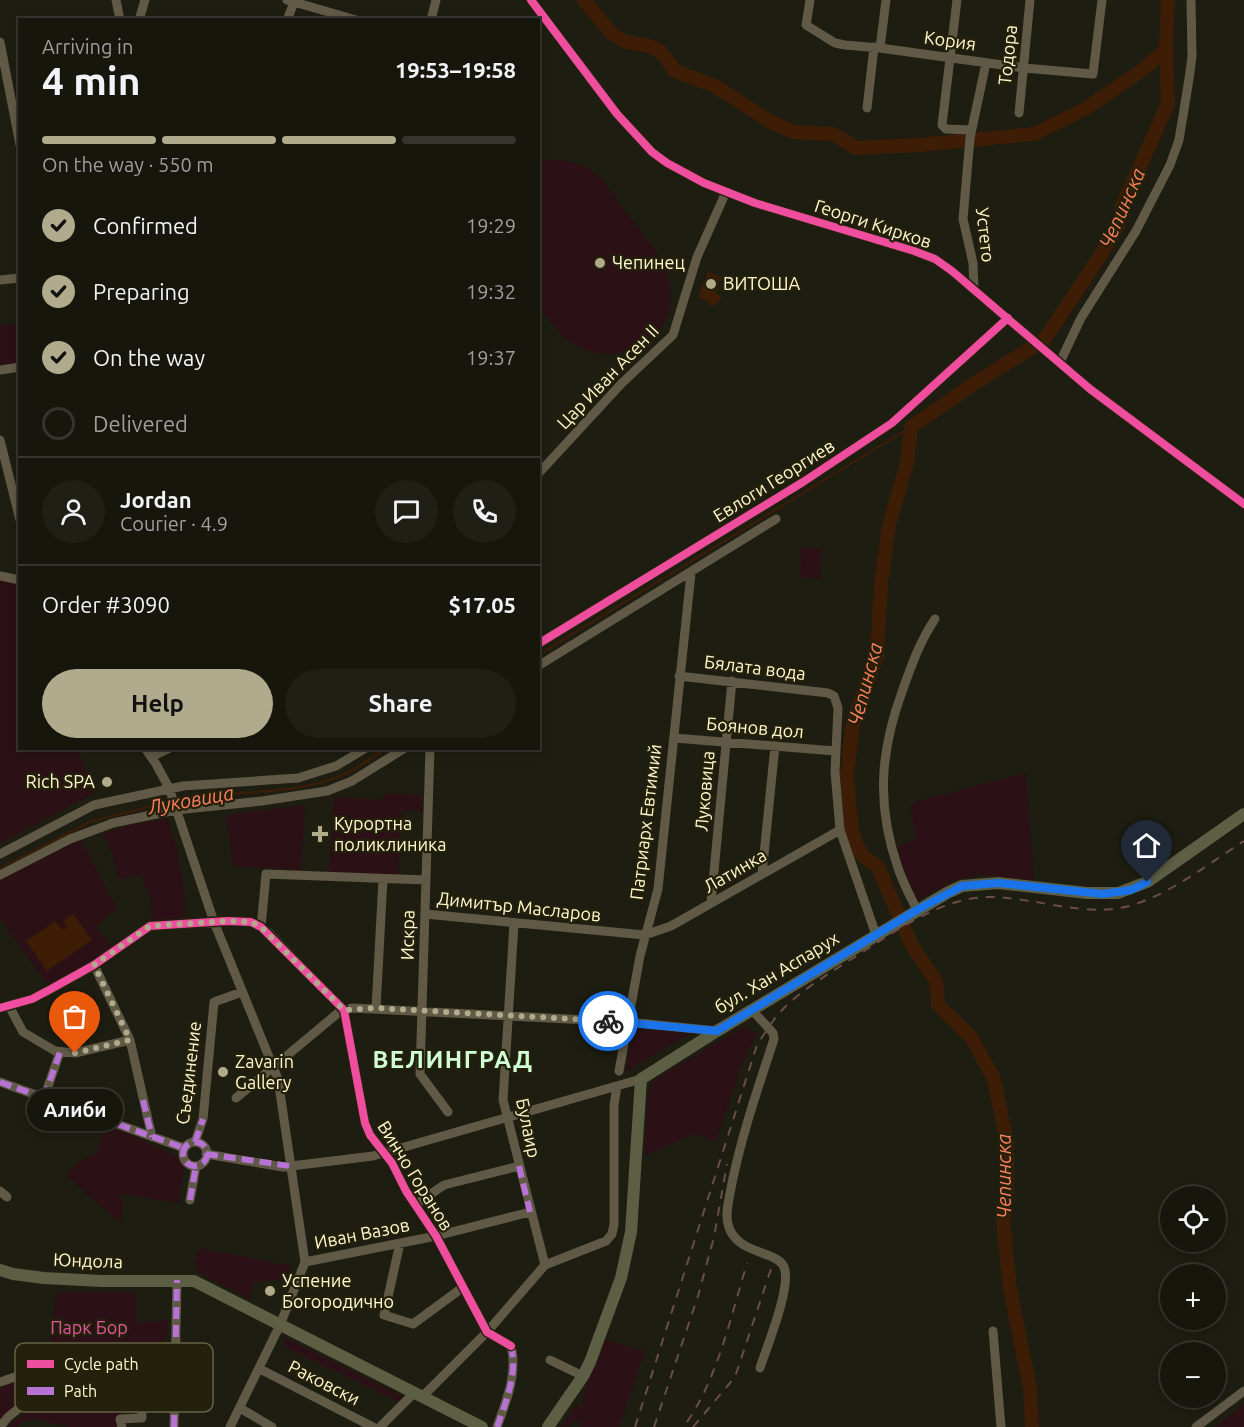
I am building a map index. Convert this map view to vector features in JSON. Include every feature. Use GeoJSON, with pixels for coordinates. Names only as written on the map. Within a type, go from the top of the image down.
{"type":"FeatureCollection","features":[{"type":"Feature","properties":{"kind":"main road","name":"бул. Хан Аспарух"},"geometry":{"type":"LineString","coordinates":[[641,1079],[876,934],[954,890],[978,883],[1016,884],[1103,894],[1131,890],[1147,882],[1244,814]]}},
{"type":"Feature","properties":{"kind":"main road"},"geometry":{"type":"LineString","coordinates":[[548,1427],[590,1362],[610,1311],[626,1258],[634,1211],[641,1079]]}},
{"type":"Feature","properties":{"kind":"main road","name":"Юндола"},"geometry":{"type":"LineString","coordinates":[[0,1271],[27,1276],[84,1280],[194,1281],[482,1427]]}},
{"type":"Feature","properties":{"kind":"street"},"geometry":{"type":"LineString","coordinates":[[116,0],[120,18]]}},
{"type":"Feature","properties":{"kind":"street"},"geometry":{"type":"LineString","coordinates":[[140,18],[145,0]]}},
{"type":"Feature","properties":{"kind":"street"},"geometry":{"type":"LineString","coordinates":[[432,18],[436,0]]}},
{"type":"Feature","properties":{"kind":"street","name":"Георги Кирков"},"geometry":{"type":"LineString","coordinates":[[531,0],[598,90],[634,135],[652,152],[683,173],[726,192],[924,254],[945,265],[1115,408],[1244,504]]}},
{"type":"Feature","properties":{"kind":"street","name":"Кория"},"geometry":{"type":"LineString","coordinates":[[810,0],[806,25],[835,43],[1024,68],[1094,74],[1102,0]]}},
{"type":"Feature","properties":{"kind":"street"},"geometry":{"type":"LineString","coordinates":[[867,108],[886,0]]}},
{"type":"Feature","properties":{"kind":"street"},"geometry":{"type":"LineString","coordinates":[[957,0],[942,121],[946,129],[970,134]]}},
{"type":"Feature","properties":{"kind":"street","name":"Тодора"},"geometry":{"type":"LineString","coordinates":[[1019,113],[1030,0]]}},
{"type":"Feature","properties":{"kind":"street"},"geometry":{"type":"LineString","coordinates":[[1058,360],[1081,318],[1136,231],[1170,165],[1179,140],[1190,79],[1191,0]]}},
{"type":"Feature","properties":{"kind":"street"},"geometry":{"type":"LineString","coordinates":[[288,18],[292,1],[349,18]]}},
{"type":"Feature","properties":{"kind":"street"},"geometry":{"type":"LineString","coordinates":[[0,42],[3,70],[17,123]]}},
{"type":"Feature","properties":{"kind":"street","name":"Устето"},"geometry":{"type":"LineString","coordinates":[[974,290],[973,263],[963,219],[970,134],[986,63]]}},
{"type":"Feature","properties":{"kind":"street","name":"Цар Иван Асен II"},"geometry":{"type":"LineString","coordinates":[[540,472],[622,383],[673,335],[697,257],[726,192]]}},
{"type":"Feature","properties":{"kind":"street"},"geometry":{"type":"LineString","coordinates":[[0,280],[18,278]]}},
{"type":"Feature","properties":{"kind":"street","name":"Евлоги Георгиев"},"geometry":{"type":"LineString","coordinates":[[540,643],[803,482],[892,423],[1008,318]]}},
{"type":"Feature","properties":{"kind":"street"},"geometry":{"type":"LineString","coordinates":[[0,370],[18,367]]}},
{"type":"Feature","properties":{"kind":"street"},"geometry":{"type":"LineString","coordinates":[[0,440],[18,512]]}},
{"type":"Feature","properties":{"kind":"street","name":"Евлоги Георгиев"},"geometry":{"type":"LineString","coordinates":[[540,665],[776,519]]}},
{"type":"Feature","properties":{"kind":"street","name":"Патриарх Евтимий"},"geometry":{"type":"LineString","coordinates":[[620,1071],[645,935],[652,917],[658,889],[691,573]]}},
{"type":"Feature","properties":{"kind":"street"},"geometry":{"type":"LineString","coordinates":[[0,576],[18,580]]}},
{"type":"Feature","properties":{"kind":"street"},"geometry":{"type":"LineString","coordinates":[[913,913],[891,846],[882,777],[886,747],[900,697],[922,639],[935,619]]}},
{"type":"Feature","properties":{"kind":"street","name":"Бялата вода"},"geometry":{"type":"LineString","coordinates":[[679,676],[828,693],[834,696],[838,708],[835,751]]}},
{"type":"Feature","properties":{"kind":"street","name":"Луковица"},"geometry":{"type":"LineString","coordinates":[[711,903],[732,681]]}},
{"type":"Feature","properties":{"kind":"street","name":"Боянов дол"},"geometry":{"type":"LineString","coordinates":[[674,738],[835,751]]}},
{"type":"Feature","properties":{"kind":"street"},"geometry":{"type":"LineString","coordinates":[[762,874],[775,746]]}},
{"type":"Feature","properties":{"kind":"street"},"geometry":{"type":"LineString","coordinates":[[146,750],[169,788],[214,922],[274,1066],[282,1099],[304,1262],[280,1325],[230,1427]]}},
{"type":"Feature","properties":{"kind":"street"},"geometry":{"type":"LineString","coordinates":[[151,757],[166,750]]}},
{"type":"Feature","properties":{"kind":"street"},"geometry":{"type":"LineString","coordinates":[[0,854],[94,805],[169,788],[298,778],[336,766],[363,750]]}},
{"type":"Feature","properties":{"kind":"street"},"geometry":{"type":"LineString","coordinates":[[0,875],[113,822],[176,810],[262,801],[327,791],[352,781],[402,750]]}},
{"type":"Feature","properties":{"kind":"street","name":"Искра"},"geometry":{"type":"LineString","coordinates":[[430,750],[420,1074],[448,1112]]}},
{"type":"Feature","properties":{"kind":"street"},"geometry":{"type":"LineString","coordinates":[[835,751],[840,830],[876,934]]}},
{"type":"Feature","properties":{"kind":"street","name":"Латинка"},"geometry":{"type":"LineString","coordinates":[[645,935],[671,926],[840,830]]}},
{"type":"Feature","properties":{"kind":"street","name":"Димитър Масларов"},"geometry":{"type":"LineString","coordinates":[[261,927],[266,874],[426,880]]}},
{"type":"Feature","properties":{"kind":"street"},"geometry":{"type":"LineString","coordinates":[[376,1008],[383,879]]}},
{"type":"Feature","properties":{"kind":"street","name":"Димитър Масларов"},"geometry":{"type":"LineString","coordinates":[[425,914],[645,935]]}},
{"type":"Feature","properties":{"kind":"street"},"geometry":{"type":"LineString","coordinates":[[130,1040],[75,1053],[55,1051],[22,1032],[4,1007],[32,999],[94,965],[150,926],[240,921],[251,922],[261,927],[344,1010]]}},
{"type":"Feature","properties":{"kind":"street","name":"Булаир"},"geometry":{"type":"LineString","coordinates":[[514,924],[503,1100],[545,1264]]}},
{"type":"Feature","properties":{"kind":"street"},"geometry":{"type":"LineString","coordinates":[[94,965],[130,1040],[152,1137]]}},
{"type":"Feature","properties":{"kind":"street","name":"Съединение"},"geometry":{"type":"LineString","coordinates":[[195,1142],[203,1119],[214,1002],[242,992]]}},
{"type":"Feature","properties":{"kind":"street"},"geometry":{"type":"LineString","coordinates":[[236,1098],[344,1010],[376,1008],[628,1022],[717,1031]]}},
{"type":"Feature","properties":{"kind":"street","name":"Винчо Горанов"},"geometry":{"type":"LineString","coordinates":[[344,1010],[365,1123],[370,1135],[385,1153],[436,1236],[487,1332]]}},
{"type":"Feature","properties":{"kind":"street"},"geometry":{"type":"LineString","coordinates":[[752,1010],[773,1033],[774,1039],[737,1160],[727,1216],[729,1229],[738,1241],[782,1263],[785,1269],[782,1301],[760,1368]]}},
{"type":"Feature","properties":{"kind":"street"},"geometry":{"type":"LineString","coordinates":[[44,1098],[60,1052]]}},
{"type":"Feature","properties":{"kind":"street","name":"бул. Хан Аспарух"},"geometry":{"type":"LineString","coordinates":[[207,1154],[290,1166],[385,1153],[641,1079]]}},
{"type":"Feature","properties":{"kind":"street"},"geometry":{"type":"LineString","coordinates":[[0,1082],[184,1148]]}},
{"type":"Feature","properties":{"kind":"street"},"geometry":{"type":"LineString","coordinates":[[380,1427],[487,1332],[545,1264],[606,1241],[612,1234],[614,1224],[614,1106],[617,1086]]}},
{"type":"Feature","properties":{"kind":"street"},"geometry":{"type":"LineString","coordinates":[[190,1200],[196,1166],[204,1161],[207,1154],[202,1145],[195,1142],[184,1148],[183,1155],[186,1162],[196,1166]]}},
{"type":"Feature","properties":{"kind":"street","name":"Винчо Горанов"},"geometry":{"type":"LineString","coordinates":[[415,1205],[444,1185],[519,1166]]}},
{"type":"Feature","properties":{"kind":"street","name":"Иван Вазов"},"geometry":{"type":"LineString","coordinates":[[304,1262],[436,1236],[530,1212]]}},
{"type":"Feature","properties":{"kind":"street"},"geometry":{"type":"LineString","coordinates":[[400,1243],[384,1315],[413,1324],[462,1288]]}},
{"type":"Feature","properties":{"kind":"street"},"geometry":{"type":"LineString","coordinates":[[176,1343],[177,1280]]}},
{"type":"Feature","properties":{"kind":"street"},"geometry":{"type":"LineString","coordinates":[[993,1331],[1001,1427]]}},
{"type":"Feature","properties":{"kind":"street"},"geometry":{"type":"LineString","coordinates":[[487,1332],[511,1346],[513,1354],[511,1383],[497,1427]]}},
{"type":"Feature","properties":{"kind":"street"},"geometry":{"type":"LineString","coordinates":[[550,1360],[583,1376]]}},
{"type":"Feature","properties":{"kind":"street","name":"Раковски"},"geometry":{"type":"LineString","coordinates":[[260,1369],[373,1427]]}},
{"type":"Feature","properties":{"kind":"street"},"geometry":{"type":"LineString","coordinates":[[0,1382],[15,1378]]}},
{"type":"Feature","properties":{"kind":"street"},"geometry":{"type":"LineString","coordinates":[[1196,1427],[1244,1391]]}},
{"type":"Feature","properties":{"kind":"street"},"geometry":{"type":"LineString","coordinates":[[240,1408],[272,1427]]}},
{"type":"Feature","properties":{"kind":"street"},"geometry":{"type":"LineString","coordinates":[[0,1427],[15,1411]]}},
{"type":"Feature","properties":{"kind":"street"},"geometry":{"type":"LineString","coordinates":[[122,1427],[120,1419],[142,1418],[142,1412]]}},
{"type":"Feature","properties":{"kind":"street"},"geometry":{"type":"LineString","coordinates":[[174,1412],[174,1427]]}},
{"type":"Feature","properties":{"kind":"green space","name":"Чепинец"},"geometry":{"type":"Polygon","coordinates":[[[561,160],[574,162],[593,172],[608,187],[662,262],[666,270],[671,296],[666,319],[654,337],[636,348],[615,354],[592,352],[570,342],[540,308],[540,162],[561,160]]]}},
{"type":"Feature","properties":{"kind":"green space"},"geometry":{"type":"Polygon","coordinates":[[[18,324],[18,367],[0,369],[0,325],[18,324]]]}},
{"type":"Feature","properties":{"kind":"green space"},"geometry":{"type":"Polygon","coordinates":[[[802,547],[822,548],[820,579],[800,577],[802,547]]]}},
{"type":"Feature","properties":{"kind":"green space"},"geometry":{"type":"Polygon","coordinates":[[[0,576],[18,580],[18,750],[77,750],[95,793],[0,843],[0,576]]]}},
{"type":"Feature","properties":{"kind":"green space"},"geometry":{"type":"Polygon","coordinates":[[[1026,773],[1034,881],[982,875],[957,879],[917,901],[895,847],[916,838],[910,803],[1026,773]]]}},
{"type":"Feature","properties":{"kind":"green space"},"geometry":{"type":"Polygon","coordinates":[[[384,793],[423,795],[422,811],[402,810],[398,876],[329,872],[334,797],[383,800],[384,793]]]}},
{"type":"Feature","properties":{"kind":"green space"},"geometry":{"type":"Polygon","coordinates":[[[305,805],[301,870],[233,866],[226,815],[305,805]]]}},
{"type":"Feature","properties":{"kind":"green space"},"geometry":{"type":"Polygon","coordinates":[[[167,818],[181,869],[184,920],[152,920],[151,901],[141,874],[119,879],[112,853],[102,835],[121,827],[167,818]]]}},
{"type":"Feature","properties":{"kind":"green space"},"geometry":{"type":"Polygon","coordinates":[[[78,835],[117,908],[96,927],[116,950],[51,989],[0,919],[0,879],[78,835]]]}},
{"type":"Feature","properties":{"kind":"green space"},"geometry":{"type":"Polygon","coordinates":[[[743,1027],[758,1033],[745,1056],[716,1141],[693,1134],[644,1156],[648,1094],[652,1081],[743,1027]]]}},
{"type":"Feature","properties":{"kind":"green space"},"geometry":{"type":"Polygon","coordinates":[[[636,1029],[688,1033],[688,1035],[625,1072],[633,1031],[636,1029]]]}},
{"type":"Feature","properties":{"kind":"green space"},"geometry":{"type":"Polygon","coordinates":[[[107,1124],[180,1158],[185,1165],[178,1203],[118,1194],[124,1205],[120,1223],[66,1175],[77,1163],[96,1154],[107,1124]]]}},
{"type":"Feature","properties":{"kind":"green space"},"geometry":{"type":"Polygon","coordinates":[[[200,1248],[291,1266],[285,1279],[253,1282],[251,1299],[200,1274],[194,1263],[200,1248]]]}},
{"type":"Feature","properties":{"kind":"green space","name":"Парк Бор"},"geometry":{"type":"Polygon","coordinates":[[[56,1292],[136,1292],[136,1323],[168,1320],[167,1340],[152,1343],[50,1343],[56,1292]]]}},
{"type":"Feature","properties":{"kind":"green space"},"geometry":{"type":"Polygon","coordinates":[[[286,1338],[403,1396],[398,1402],[282,1345],[286,1338]]]}},
{"type":"Feature","properties":{"kind":"green space"},"geometry":{"type":"Polygon","coordinates":[[[603,1339],[645,1351],[619,1427],[580,1427],[581,1423],[571,1420],[569,1427],[561,1427],[577,1402],[582,1410],[586,1378],[603,1339]]]}},
{"type":"Feature","properties":{"kind":"green space"},"geometry":{"type":"Polygon","coordinates":[[[15,1383],[15,1407],[0,1420],[0,1387],[15,1383]]]}},
{"type":"Feature","properties":{"kind":"green space"},"geometry":{"type":"Polygon","coordinates":[[[1244,1405],[1244,1427],[1215,1427],[1244,1405]]]}},
{"type":"Feature","properties":{"kind":"green space"},"geometry":{"type":"Polygon","coordinates":[[[27,1412],[120,1412],[122,1427],[71,1427],[32,1419],[16,1427],[7,1427],[27,1412]]]}},
{"type":"Feature","properties":{"kind":"shaded area","name":"ВИТОША"},"geometry":{"type":"Polygon","coordinates":[[[708,272],[721,277],[716,292],[722,299],[713,306],[698,297],[708,272]]]}},
{"type":"Feature","properties":{"kind":"shaded area"},"geometry":{"type":"Polygon","coordinates":[[[73,914],[92,940],[47,971],[26,941],[55,921],[63,930],[67,927],[63,921],[73,914]]]}},
{"type":"Feature","properties":{"kind":"waterway"},"geometry":{"type":"LineString","coordinates":[[584,0],[612,34],[626,42],[650,46],[661,52],[675,71],[715,86],[771,122],[794,132],[834,134],[856,148],[919,145],[1034,134],[1085,109],[1141,71],[1167,49]]}},
{"type":"Feature","properties":{"kind":"waterway","name":"Чепинска"},"geometry":{"type":"LineString","coordinates":[[1032,1427],[1030,1389],[1010,1289],[1003,1221],[1007,1190],[1007,1143],[994,1079],[971,1037],[938,1005],[936,981],[912,946],[878,867],[861,854],[852,832],[847,776],[853,722],[877,656],[881,583],[889,525],[907,463],[911,427],[1044,340],[1102,253],[1119,224],[1122,206],[1168,104],[1166,44],[1168,0]]}},
{"type":"Feature","properties":{"kind":"waterway","name":"Луковица"},"geometry":{"type":"LineString","coordinates":[[540,654],[911,427]]}},
{"type":"Feature","properties":{"kind":"waterway","name":"Луковица"},"geometry":{"type":"LineString","coordinates":[[175,801],[316,784],[348,772],[383,750]]}},
{"type":"Feature","properties":{"kind":"waterway","name":"Луковица"},"geometry":{"type":"LineString","coordinates":[[0,868],[92,821],[169,802]]}},
{"type":"Feature","properties":{"kind":"railway"},"geometry":{"type":"LineString","coordinates":[[635,1427],[757,1045],[784,1008],[816,982],[882,940],[916,919],[952,903],[989,897],[1095,910],[1129,906],[1160,894],[1203,869],[1244,841]]}},
{"type":"Feature","properties":{"kind":"railway"},"geometry":{"type":"LineString","coordinates":[[654,1427],[698,1296],[714,1237],[727,1164]]}},
{"type":"Feature","properties":{"kind":"railway"},"geometry":{"type":"LineString","coordinates":[[687,1422],[715,1366],[747,1263]]}},
{"type":"Feature","properties":{"kind":"railway"},"geometry":{"type":"LineString","coordinates":[[693,1427],[735,1377],[771,1269]]}},
{"type":"Feature","properties":{"kind":"marked path"},"geometry":{"type":"LineString","coordinates":[[44,1098],[60,1052]]}},
{"type":"Feature","properties":{"kind":"marked path"},"geometry":{"type":"LineString","coordinates":[[0,1082],[184,1148]]}},
{"type":"Feature","properties":{"kind":"marked path"},"geometry":{"type":"LineString","coordinates":[[143,1100],[152,1137]]}},
{"type":"Feature","properties":{"kind":"marked path"},"geometry":{"type":"LineString","coordinates":[[195,1142],[203,1119]]}},
{"type":"Feature","properties":{"kind":"marked path"},"geometry":{"type":"LineString","coordinates":[[195,1142],[203,1146],[207,1154],[203,1162],[195,1166],[187,1162],[183,1154],[187,1146],[195,1142]]}},
{"type":"Feature","properties":{"kind":"marked path"},"geometry":{"type":"LineString","coordinates":[[206,1154],[290,1166]]}},
{"type":"Feature","properties":{"kind":"marked path"},"geometry":{"type":"LineString","coordinates":[[190,1200],[196,1166]]}},
{"type":"Feature","properties":{"kind":"marked path"},"geometry":{"type":"LineString","coordinates":[[519,1166],[530,1212]]}},
{"type":"Feature","properties":{"kind":"marked path"},"geometry":{"type":"LineString","coordinates":[[176,1343],[177,1280]]}},
{"type":"Feature","properties":{"kind":"marked path"},"geometry":{"type":"LineString","coordinates":[[497,1427],[512,1377],[511,1346]]}},
{"type":"Feature","properties":{"kind":"marked path"},"geometry":{"type":"LineString","coordinates":[[174,1412],[174,1427]]}},
{"type":"Feature","properties":{"kind":"cycle path"},"geometry":{"type":"LineString","coordinates":[[531,0],[617,114],[652,152],[667,163],[704,183],[755,203],[935,259],[1090,389],[1244,504]]}},
{"type":"Feature","properties":{"kind":"cycle path"},"geometry":{"type":"LineString","coordinates":[[540,643],[803,482],[892,423],[1008,318]]}},
{"type":"Feature","properties":{"kind":"cycle path"},"geometry":{"type":"LineString","coordinates":[[0,1008],[32,999],[51,989],[94,965],[150,926],[227,921],[251,922],[261,927],[344,1010],[365,1123],[370,1135],[392,1163],[406,1191],[436,1236],[487,1332],[511,1346]]}},
{"type":"Feature","properties":{"kind":"way so far"},"geometry":{"type":"LineString","coordinates":[[75,1053],[130,1040],[94,965],[150,926],[227,921],[251,922],[268,932],[344,1010],[376,1008],[608,1021]]}},
{"type":"Feature","properties":{"kind":"place","name":"Чепинец"},"geometry":{"type":"Point","coordinates":[600,263]}},
{"type":"Feature","properties":{"kind":"place","name":"ВИТОША"},"geometry":{"type":"Point","coordinates":[711,284]}},
{"type":"Feature","properties":{"kind":"place","name":"Rich SPA"},"geometry":{"type":"Point","coordinates":[107,782]}},
{"type":"Feature","properties":{"kind":"place","name":"Курортна поликлиника"},"geometry":{"type":"Point","coordinates":[320,834]}},
{"type":"Feature","properties":{"kind":"place","name":"Алиби"},"geometry":{"type":"Point","coordinates":[75,1053]}},
{"type":"Feature","properties":{"kind":"place","name":"Zavarin Gallery"},"geometry":{"type":"Point","coordinates":[223,1072]}},
{"type":"Feature","properties":{"kind":"place","name":"Успение Богородично"},"geometry":{"type":"Point","coordinates":[270,1291]}},
{"type":"Feature","properties":{"kind":"district","name":"ВЕЛИНГРАД"},"geometry":{"type":"Point","coordinates":[453,1060]}},
{"type":"Feature","properties":{"kind":"route"},"geometry":{"type":"LineString","coordinates":[[608,1021],[717,1031],[917,910],[962,886],[978,883],[1016,884],[1103,894],[1131,890],[1147,882]]}}]}
